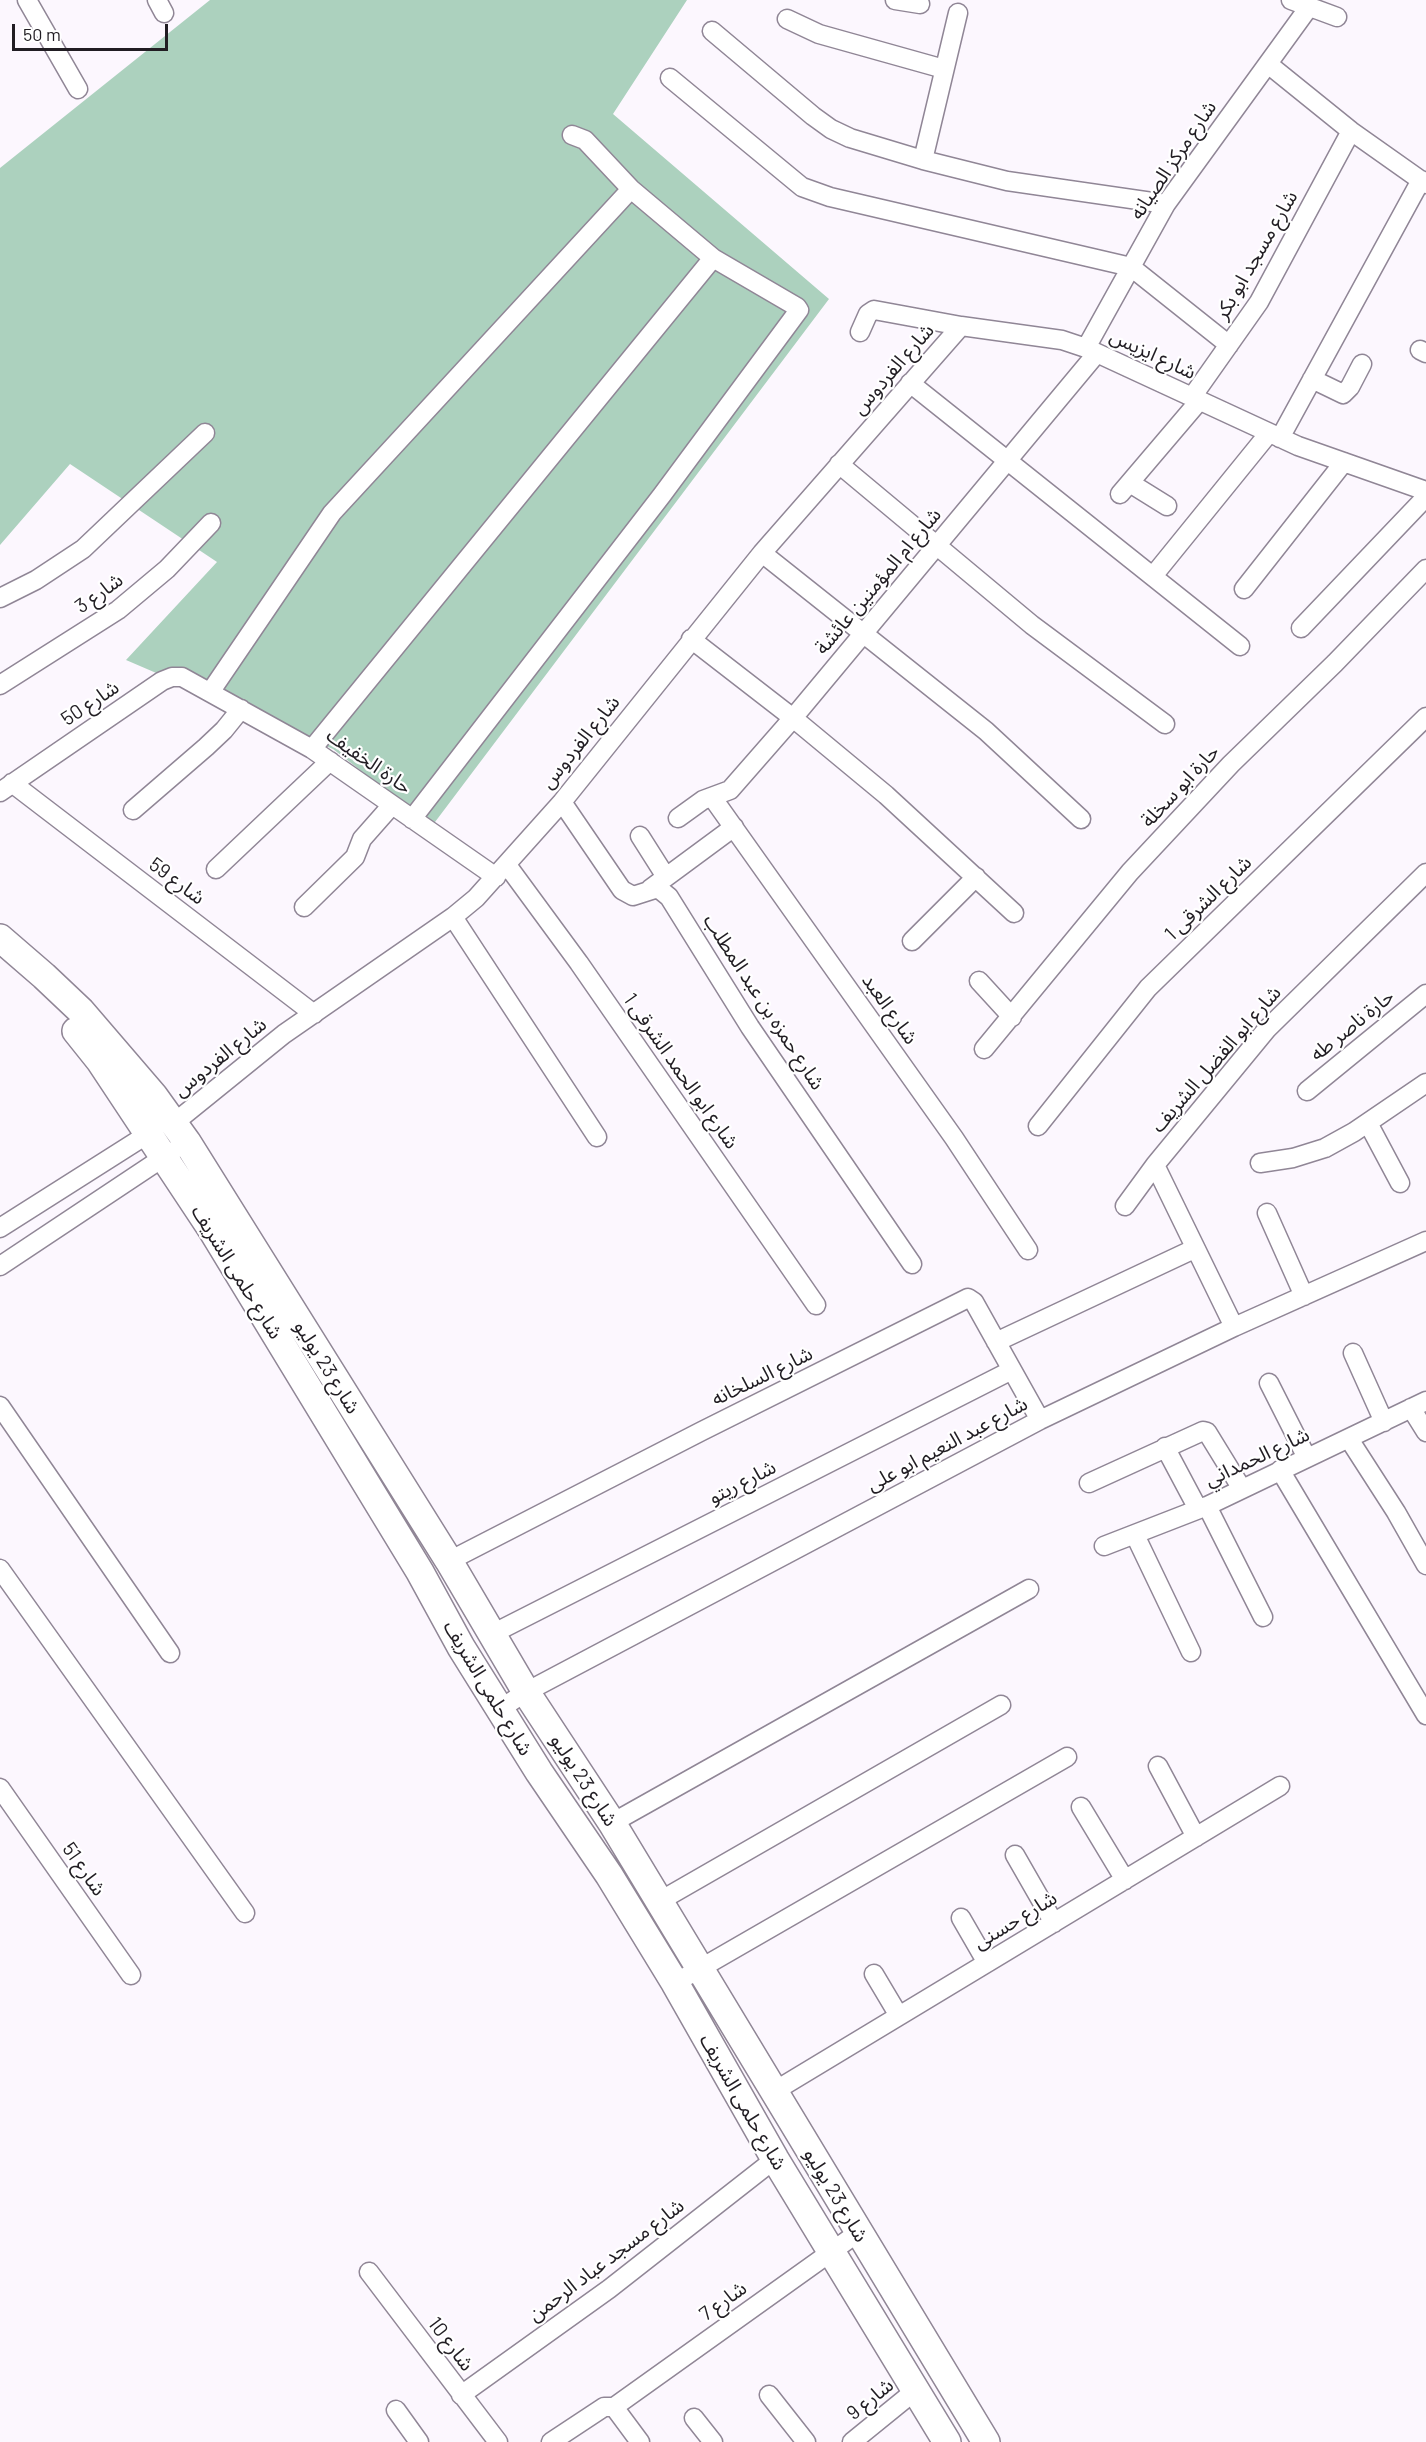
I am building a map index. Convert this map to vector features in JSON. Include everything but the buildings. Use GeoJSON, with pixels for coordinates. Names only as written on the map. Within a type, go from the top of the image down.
{"type":"FeatureCollection","features":[{"type":"Feature","properties":{"kind":"street"},"geometry":{"type":"LineString","coordinates":[[27,0],[78,89]]}},
{"type":"Feature","properties":{"kind":"street"},"geometry":{"type":"LineString","coordinates":[[895,0],[921,4]]}},
{"type":"Feature","properties":{"kind":"street"},"geometry":{"type":"LineString","coordinates":[[1291,0],[1337,17]]}},
{"type":"Feature","properties":{"kind":"street","name":"شارع مركز الصيانه"},"geometry":{"type":"LineString","coordinates":[[1091,350],[1131,267],[1166,204],[1309,7]]}},
{"type":"Feature","properties":{"kind":"street"},"geometry":{"type":"LineString","coordinates":[[923,160],[957,13]]}},
{"type":"Feature","properties":{"kind":"street"},"geometry":{"type":"LineString","coordinates":[[787,19],[819,34],[944,69]]}},
{"type":"Feature","properties":{"kind":"street"},"geometry":{"type":"LineString","coordinates":[[711,31],[813,116],[831,129],[850,138],[923,160],[1008,181],[1166,204]]}},
{"type":"Feature","properties":{"kind":"street"},"geometry":{"type":"LineString","coordinates":[[1153,576],[1275,435],[1312,379],[1423,182],[1351,131],[1268,64]]}},
{"type":"Feature","properties":{"kind":"street"},"geometry":{"type":"LineString","coordinates":[[670,78],[802,187],[830,196],[1131,267],[1228,345]]}},
{"type":"Feature","properties":{"kind":"street","name":"شارع مسجد ابو بكر"},"geometry":{"type":"LineString","coordinates":[[1167,506],[1125,489],[1196,399],[1228,345],[1259,302],[1351,131]]}},
{"type":"Feature","properties":{"kind":"street"},"geometry":{"type":"LineString","coordinates":[[412,819],[655,504],[799,310],[713,258],[631,189],[585,140],[572,135]]}},
{"type":"Feature","properties":{"kind":"street"},"geometry":{"type":"LineString","coordinates":[[211,691],[332,513],[631,189]]}},
{"type":"Feature","properties":{"kind":"street"},"geometry":{"type":"LineString","coordinates":[[312,749],[713,258]]}},
{"type":"Feature","properties":{"kind":"street","name":"شارع ايزيس"},"geometry":{"type":"LineString","coordinates":[[860,332],[868,314],[874,310],[961,326],[1039,335],[1091,350],[1275,435],[1426,491]]}},
{"type":"Feature","properties":{"kind":"street","name":"شارع الفردوس"},"geometry":{"type":"LineString","coordinates":[[0,1266],[164,1156],[181,1132],[284,1034],[453,917],[476,898],[562,802],[762,553],[961,326]]}},
{"type":"Feature","properties":{"kind":"street","name":"شارع ام المؤمنين عائشة"},"geometry":{"type":"LineString","coordinates":[[678,818],[703,800],[730,790],[1008,461],[1091,350]]}},
{"type":"Feature","properties":{"kind":"street"},"geometry":{"type":"LineString","coordinates":[[1312,379],[1343,394],[1350,387],[1362,364]]}},
{"type":"Feature","properties":{"kind":"street"},"geometry":{"type":"LineString","coordinates":[[910,383],[1240,646]]}},
{"type":"Feature","properties":{"kind":"street"},"geometry":{"type":"LineString","coordinates":[[0,598],[36,580],[83,549],[205,433]]}},
{"type":"Feature","properties":{"kind":"street"},"geometry":{"type":"LineString","coordinates":[[1244,589],[1344,462]]}},
{"type":"Feature","properties":{"kind":"street"},"geometry":{"type":"LineString","coordinates":[[839,464],[1032,625],[1165,724]]}},
{"type":"Feature","properties":{"kind":"street"},"geometry":{"type":"LineString","coordinates":[[1301,628],[1426,497]]}},
{"type":"Feature","properties":{"kind":"street","name":"شارع 3"},"geometry":{"type":"LineString","coordinates":[[0,685],[118,610],[167,569],[211,523]]}},
{"type":"Feature","properties":{"kind":"street"},"geometry":{"type":"LineString","coordinates":[[762,553],[986,731],[1081,819]]}},
{"type":"Feature","properties":{"kind":"street","name":"حارة ابو سخلة"},"geometry":{"type":"LineString","coordinates":[[984,1049],[1130,872],[1231,764],[1335,663],[1426,569]]}},
{"type":"Feature","properties":{"kind":"street"},"geometry":{"type":"LineString","coordinates":[[691,639],[793,718],[886,795],[1014,913]]}},
{"type":"Feature","properties":{"kind":"street","name":"شارع 50"},"geometry":{"type":"LineString","coordinates":[[6,787],[162,681],[172,677],[182,677],[211,691]]}},
{"type":"Feature","properties":{"kind":"street","name":"حارة الخفيف"},"geometry":{"type":"LineString","coordinates":[[211,691],[312,749],[412,819],[501,871]]}},
{"type":"Feature","properties":{"kind":"street"},"geometry":{"type":"LineString","coordinates":[[133,810],[212,742],[241,709]]}},
{"type":"Feature","properties":{"kind":"street","name":"شارع الشرقى 1"},"geometry":{"type":"LineString","coordinates":[[1038,1126],[1148,988],[1426,717]]}},
{"type":"Feature","properties":{"kind":"street"},"geometry":{"type":"LineString","coordinates":[[216,869],[330,761]]}},
{"type":"Feature","properties":{"kind":"street","name":"شارع 59"},"geometry":{"type":"LineString","coordinates":[[6,787],[314,1014]]}},
{"type":"Feature","properties":{"kind":"street","name":"شارع العبد"},"geometry":{"type":"LineString","coordinates":[[712,797],[954,1138],[1028,1250]]}},
{"type":"Feature","properties":{"kind":"street"},"geometry":{"type":"LineString","coordinates":[[562,802],[622,890],[633,896],[650,889],[734,827]]}},
{"type":"Feature","properties":{"kind":"street"},"geometry":{"type":"LineString","coordinates":[[304,907],[355,857],[362,839],[392,805]]}},
{"type":"Feature","properties":{"kind":"street"},"geometry":{"type":"LineString","coordinates":[[640,836],[666,877]]}},
{"type":"Feature","properties":{"kind":"street","name":"شارع ابو الحمد الشرقى 1"},"geometry":{"type":"LineString","coordinates":[[501,871],[579,963],[816,1305]]}},
{"type":"Feature","properties":{"kind":"street","name":"شارع ابو الفضل الشريف"},"geometry":{"type":"LineString","coordinates":[[1125,1206],[1155,1165],[1267,1029],[1426,873]]}},
{"type":"Feature","properties":{"kind":"street"},"geometry":{"type":"LineString","coordinates":[[912,941],[976,878]]}},
{"type":"Feature","properties":{"kind":"street","name":"شارع حمزه بن عبد المطلب"},"geometry":{"type":"LineString","coordinates":[[650,889],[658,888],[669,897],[750,1027],[912,1264]]}},
{"type":"Feature","properties":{"kind":"street"},"geometry":{"type":"LineString","coordinates":[[453,917],[597,1137]]}},
{"type":"Feature","properties":{"kind":"street","name":"شارع حلمى الشريف"},"geometry":{"type":"LineString","coordinates":[[0,938],[81,1011],[144,1103],[148,1134],[219,1240],[500,1709],[539,1772],[609,1875],[675,1983],[776,2159],[947,2442]]}},
{"type":"Feature","properties":{"kind":"street","name":"شارع حلمى الشريف"},"geometry":{"type":"LineString","coordinates":[[0,957],[68,1022],[100,1061],[144,1103],[181,1132]]}},
{"type":"Feature","properties":{"kind":"street"},"geometry":{"type":"LineString","coordinates":[[979,981],[1012,1017]]}},
{"type":"Feature","properties":{"kind":"street","name":"حارة ناصر طه"},"geometry":{"type":"LineString","coordinates":[[1307,1091],[1426,994]]}},
{"type":"Feature","properties":{"kind":"street"},"geometry":{"type":"LineString","coordinates":[[1260,1163],[1293,1158],[1325,1148],[1425,1087]]}},
{"type":"Feature","properties":{"kind":"street"},"geometry":{"type":"LineString","coordinates":[[1368,1123],[1400,1183]]}},
{"type":"Feature","properties":{"kind":"street","name":"شارع 23 يوليو"},"geometry":{"type":"LineString","coordinates":[[181,1132],[449,1562],[526,1692],[612,1824],[986,2442]]}},
{"type":"Feature","properties":{"kind":"street"},"geometry":{"type":"LineString","coordinates":[[0,1228],[148,1134]]}},
{"type":"Feature","properties":{"kind":"street"},"geometry":{"type":"LineString","coordinates":[[1155,1165],[1234,1327]]}},
{"type":"Feature","properties":{"kind":"street"},"geometry":{"type":"LineString","coordinates":[[1267,1213],[1304,1296]]}},
{"type":"Feature","properties":{"kind":"street","name":"شارع عبد النعيم ابو على"},"geometry":{"type":"LineString","coordinates":[[500,1709],[526,1692],[1040,1420],[1234,1327],[1426,1241]]}},
{"type":"Feature","properties":{"kind":"street"},"geometry":{"type":"LineString","coordinates":[[996,1342],[1194,1249]]}},
{"type":"Feature","properties":{"kind":"street","name":"شارع السلخانه"},"geometry":{"type":"LineString","coordinates":[[449,1562],[702,1431],[968,1298],[974,1302],[1040,1420]]}},
{"type":"Feature","properties":{"kind":"street"},"geometry":{"type":"LineString","coordinates":[[1353,1353],[1384,1422]]}},
{"type":"Feature","properties":{"kind":"street","name":"شارع ريتو"},"geometry":{"type":"LineString","coordinates":[[492,1634],[1012,1370]]}},
{"type":"Feature","properties":{"kind":"street"},"geometry":{"type":"LineString","coordinates":[[1269,1383],[1307,1458]]}},
{"type":"Feature","properties":{"kind":"street"},"geometry":{"type":"LineString","coordinates":[[1419,1404],[1426,1432]]}},
{"type":"Feature","properties":{"kind":"street","name":"شارع الحمداني"},"geometry":{"type":"LineString","coordinates":[[1104,1546],[1136,1535],[1242,1489],[1419,1404]]}},
{"type":"Feature","properties":{"kind":"street"},"geometry":{"type":"LineString","coordinates":[[0,1406],[170,1653]]}},
{"type":"Feature","properties":{"kind":"street"},"geometry":{"type":"LineString","coordinates":[[1089,1483],[1203,1431],[1208,1432],[1242,1489]]}},
{"type":"Feature","properties":{"kind":"street"},"geometry":{"type":"LineString","coordinates":[[1349,1439],[1426,1564]]}},
{"type":"Feature","properties":{"kind":"street"},"geometry":{"type":"LineString","coordinates":[[1165,1447],[1202,1507],[1263,1617]]}},
{"type":"Feature","properties":{"kind":"street"},"geometry":{"type":"LineString","coordinates":[[1280,1470],[1426,1715]]}},
{"type":"Feature","properties":{"kind":"street"},"geometry":{"type":"LineString","coordinates":[[1136,1535],[1191,1652]]}},
{"type":"Feature","properties":{"kind":"street"},"geometry":{"type":"LineString","coordinates":[[0,1569],[245,1913]]}},
{"type":"Feature","properties":{"kind":"street"},"geometry":{"type":"LineString","coordinates":[[612,1824],[1029,1588]]}},
{"type":"Feature","properties":{"kind":"street"},"geometry":{"type":"LineString","coordinates":[[658,1902],[1001,1705]]}},
{"type":"Feature","properties":{"kind":"street"},"geometry":{"type":"LineString","coordinates":[[675,1983],[1067,1757]]}},
{"type":"Feature","properties":{"kind":"street"},"geometry":{"type":"LineString","coordinates":[[1158,1766],[1196,1837]]}},
{"type":"Feature","properties":{"kind":"street","name":"شارع حسنى"},"geometry":{"type":"LineString","coordinates":[[773,2092],[1280,1786]]}},
{"type":"Feature","properties":{"kind":"street","name":"شارع 51"},"geometry":{"type":"LineString","coordinates":[[0,1788],[131,1975]]}},
{"type":"Feature","properties":{"kind":"street"},"geometry":{"type":"LineString","coordinates":[[1081,1807],[1125,1880]]}},
{"type":"Feature","properties":{"kind":"street"},"geometry":{"type":"LineString","coordinates":[[1015,1855],[1054,1923]]}},
{"type":"Feature","properties":{"kind":"street"},"geometry":{"type":"LineString","coordinates":[[961,1918],[987,1963]]}},
{"type":"Feature","properties":{"kind":"street"},"geometry":{"type":"LineString","coordinates":[[874,1974],[899,2016]]}},
{"type":"Feature","properties":{"kind":"street","name":"شارع مسجد عباد الرحمن"},"geometry":{"type":"LineString","coordinates":[[461,2395],[609,2289],[776,2159]]}},
{"type":"Feature","properties":{"kind":"street","name":"شارع 7"},"geometry":{"type":"LineString","coordinates":[[551,2442],[604,2407],[614,2407],[859,2232]]}},
{"type":"Feature","properties":{"kind":"street","name":"شارع 10"},"geometry":{"type":"LineString","coordinates":[[369,2272],[498,2442]]}},
{"type":"Feature","properties":{"kind":"street","name":"شارع 9"},"geometry":{"type":"LineString","coordinates":[[852,2442],[916,2390]]}},
{"type":"Feature","properties":{"kind":"street"},"geometry":{"type":"LineString","coordinates":[[769,2395],[806,2442]]}},
{"type":"Feature","properties":{"kind":"street"},"geometry":{"type":"LineString","coordinates":[[614,2407],[640,2442]]}},
{"type":"Feature","properties":{"kind":"street"},"geometry":{"type":"LineString","coordinates":[[396,2410],[419,2442]]}},
{"type":"Feature","properties":{"kind":"street"},"geometry":{"type":"LineString","coordinates":[[694,2418],[713,2442]]}},
{"type":"Feature","properties":{"kind":"green space"},"geometry":{"type":"Polygon","coordinates":[[[210,0],[687,0],[613,114],[829,299],[432,826],[333,749],[126,660],[217,562],[70,464],[0,545],[0,168],[210,0]]]}}]}
